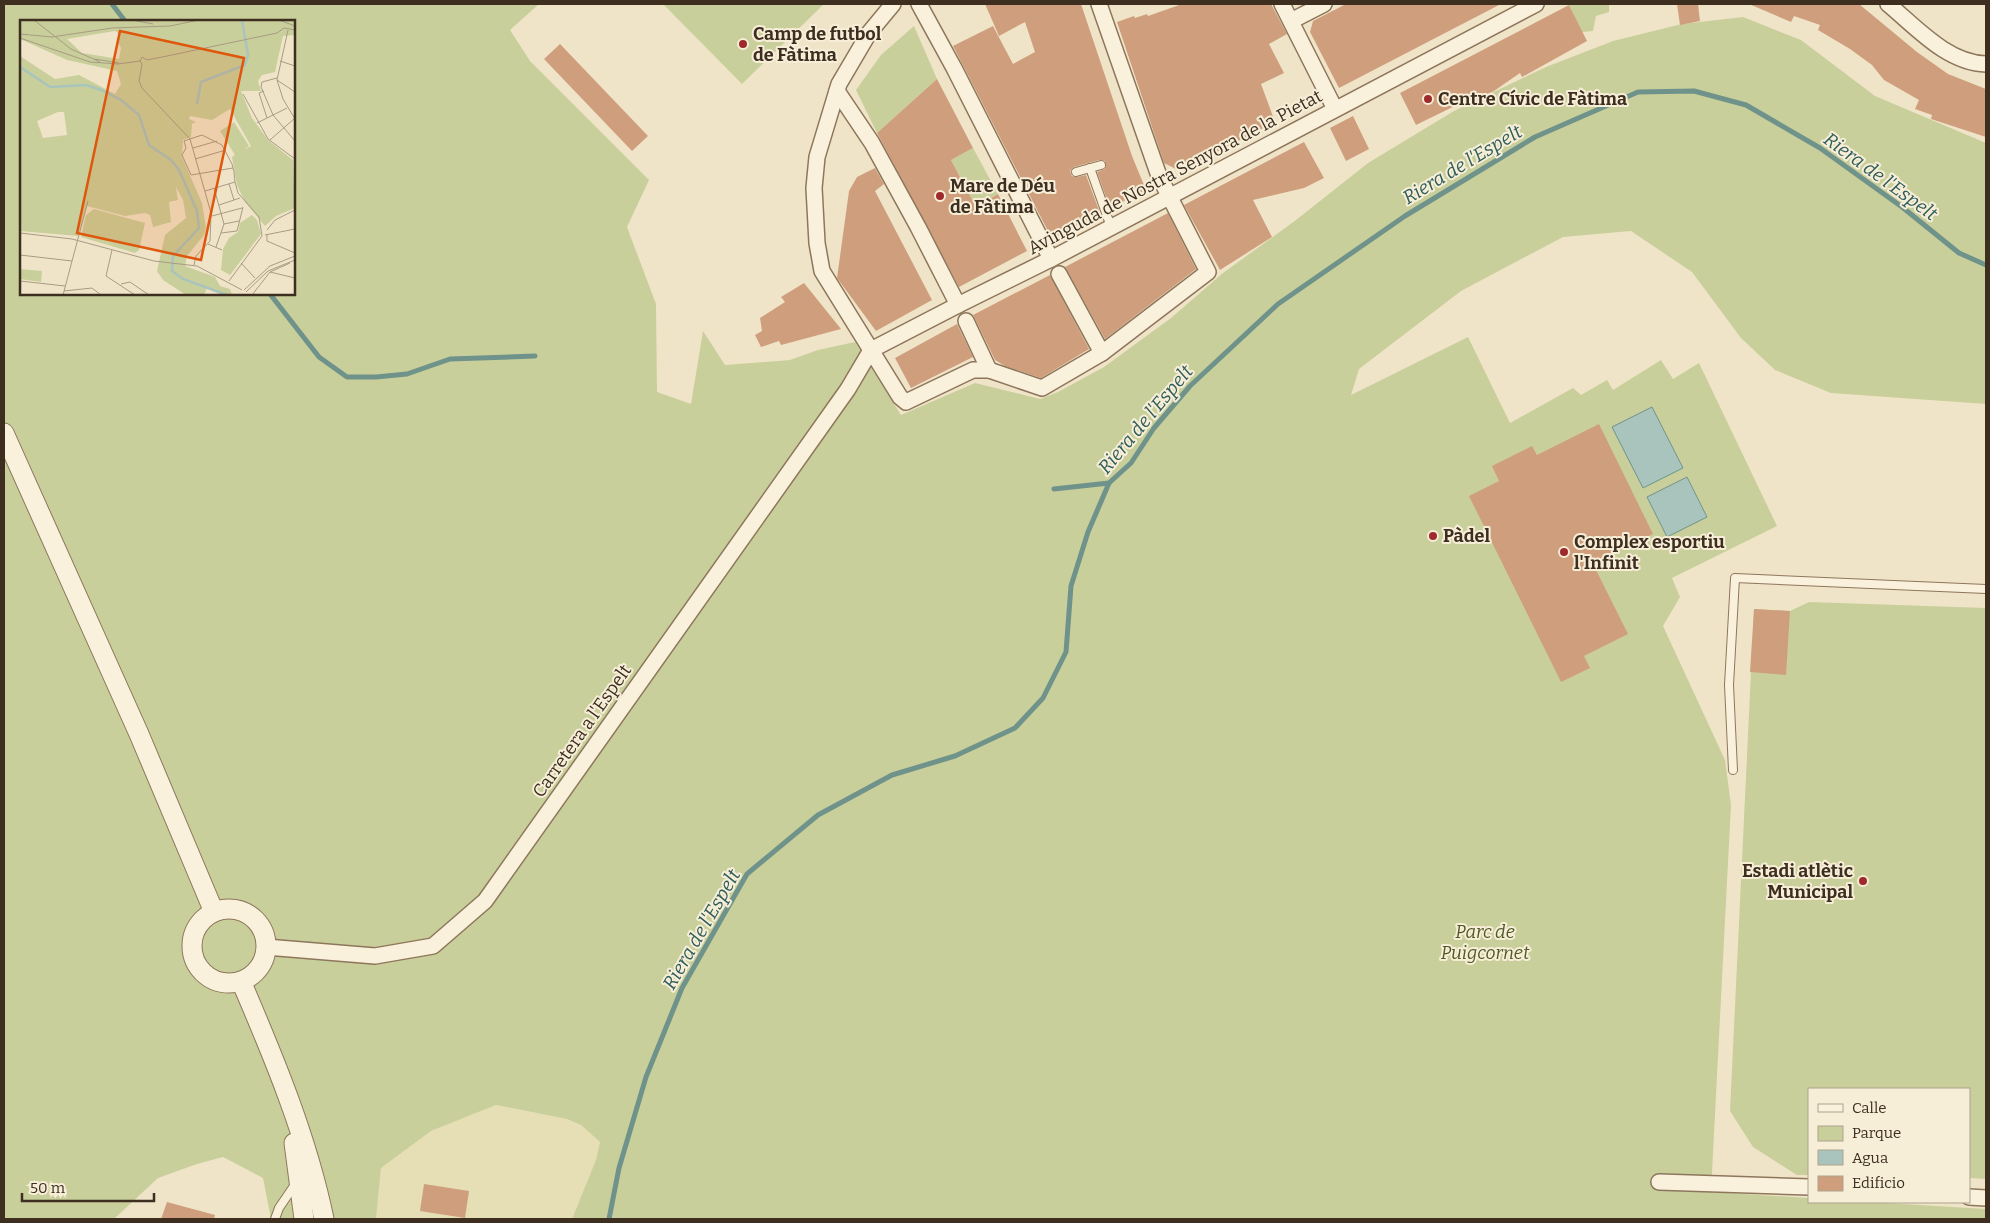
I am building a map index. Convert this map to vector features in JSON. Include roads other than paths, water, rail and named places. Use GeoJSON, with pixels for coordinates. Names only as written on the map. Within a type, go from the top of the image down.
{"type":"FeatureCollection","features":[{"type":"Feature","properties":{"kind":"street"},"geometry":{"type":"LineString","coordinates":[[893,4],[869,33],[837,91],[817,157],[814,188],[816,243],[822,271],[900,397],[906,402],[973,370],[989,370],[1042,388],[1102,354],[1208,272],[1159,176],[1099,4]]}},
{"type":"Feature","properties":{"kind":"street"},"geometry":{"type":"LineString","coordinates":[[919,4],[954,68],[1051,259]]}},
{"type":"Feature","properties":{"kind":"street"},"geometry":{"type":"LineString","coordinates":[[1282,4],[1335,109]]}},
{"type":"Feature","properties":{"kind":"street"},"geometry":{"type":"LineString","coordinates":[[1291,20],[1324,4]]}},
{"type":"Feature","properties":{"kind":"street","name":"Avinguda de Nostra Senyora de la Pietat"},"geometry":{"type":"LineString","coordinates":[[871,350],[1051,259],[1536,4]]}},
{"type":"Feature","properties":{"kind":"street"},"geometry":{"type":"LineString","coordinates":[[1888,4],[1944,50],[1963,60],[1986,64]]}},
{"type":"Feature","properties":{"kind":"street"},"geometry":{"type":"LineString","coordinates":[[837,91],[872,143],[958,305]]}},
{"type":"Feature","properties":{"kind":"street"},"geometry":{"type":"LineString","coordinates":[[1059,274],[1102,354]]}},
{"type":"Feature","properties":{"kind":"street"},"geometry":{"type":"LineString","coordinates":[[966,321],[989,370]]}},
{"type":"Feature","properties":{"kind":"street","name":"Carretera a l'Espelt"},"geometry":{"type":"LineString","coordinates":[[266,947],[374,956],[433,946],[485,901],[848,389],[871,350]]}},
{"type":"Feature","properties":{"kind":"street"},"geometry":{"type":"LineString","coordinates":[[4,433],[139,734],[214,912]]}},
{"type":"Feature","properties":{"kind":"street"},"geometry":{"type":"LineString","coordinates":[[226,908],[250,915],[259,924],[264,935],[266,947],[262,962],[257,970],[241,981],[229,983],[217,981],[206,975],[192,955],[191,943],[201,921],[214,912],[226,908]]}},
{"type":"Feature","properties":{"kind":"street"},"geometry":{"type":"LineString","coordinates":[[241,981],[264,1033],[315,1176],[324,1219]]}},
{"type":"Feature","properties":{"kind":"street"},"geometry":{"type":"LineString","coordinates":[[285,1090],[300,1177],[304,1219]]}},
{"type":"Feature","properties":{"kind":"street"},"geometry":{"type":"LineString","coordinates":[[1660,1182],[1808,1188]]}},
{"type":"Feature","properties":{"kind":"street"},"geometry":{"type":"LineString","coordinates":[[318,1188],[319,1219]]}},
{"type":"Feature","properties":{"kind":"street"},"geometry":{"type":"LineString","coordinates":[[1970,1197],[1986,1198]]}},
{"type":"Feature","properties":{"kind":"lane"},"geometry":{"type":"LineString","coordinates":[[1076,172],[1100,165]]}},
{"type":"Feature","properties":{"kind":"lane"},"geometry":{"type":"LineString","coordinates":[[1090,168],[1111,227]]}},
{"type":"Feature","properties":{"kind":"lane"},"geometry":{"type":"LineString","coordinates":[[1732,770],[1729,685],[1735,578],[1986,589]]}},
{"type":"Feature","properties":{"kind":"lane"},"geometry":{"type":"LineString","coordinates":[[274,1219],[279,1208],[300,1177]]}},
{"type":"Feature","properties":{"kind":"water"},"geometry":{"type":"Polygon","coordinates":[[[1652,407],[1683,468],[1643,488],[1612,427],[1652,407]]]}},
{"type":"Feature","properties":{"kind":"water"},"geometry":{"type":"Polygon","coordinates":[[[1687,477],[1707,517],[1667,537],[1647,497],[1687,477]]]}},
{"type":"Feature","properties":{"kind":"waterway"},"geometry":{"type":"LineString","coordinates":[[112,4],[124,20]]}},
{"type":"Feature","properties":{"kind":"waterway","name":"Riera de l'Espelt"},"geometry":{"type":"LineString","coordinates":[[609,1219],[619,1168],[646,1077],[682,988],[747,874],[818,815],[892,775],[955,756],[1015,728],[1043,698],[1066,652],[1071,586],[1088,532],[1109,483],[1131,463],[1154,428],[1190,386],[1278,304],[1405,216],[1535,137],[1638,92],[1694,91],[1746,105],[1820,148],[1902,207],[1959,253],[1986,265]]}},
{"type":"Feature","properties":{"kind":"waterway"},"geometry":{"type":"LineString","coordinates":[[271,295],[319,357],[347,377],[407,374],[450,359],[535,356]]}},
{"type":"Feature","properties":{"kind":"waterway"},"geometry":{"type":"LineString","coordinates":[[1054,489],[1109,483]]}},
{"type":"Feature","properties":{"kind":"place","name":"Camp de futbol de Fàtima"},"geometry":{"type":"Point","coordinates":[743,44]}},
{"type":"Feature","properties":{"kind":"place","name":"Centre Cívic de Fàtima"},"geometry":{"type":"Point","coordinates":[1428,99]}},
{"type":"Feature","properties":{"kind":"place","name":"Mare de Déu de Fàtima"},"geometry":{"type":"Point","coordinates":[940,196]}},
{"type":"Feature","properties":{"kind":"place","name":"Pàdel"},"geometry":{"type":"Point","coordinates":[1433,536]}},
{"type":"Feature","properties":{"kind":"place","name":"Complex esportiu l'Infinit"},"geometry":{"type":"Point","coordinates":[1564,552]}},
{"type":"Feature","properties":{"kind":"place","name":"Estadi atlètic Municipal"},"geometry":{"type":"Point","coordinates":[1863,881]}},
{"type":"Feature","properties":{"kind":"park label","name":"Parc de Puigcornet"},"geometry":{"type":"Point","coordinates":[1485,942]}}]}
